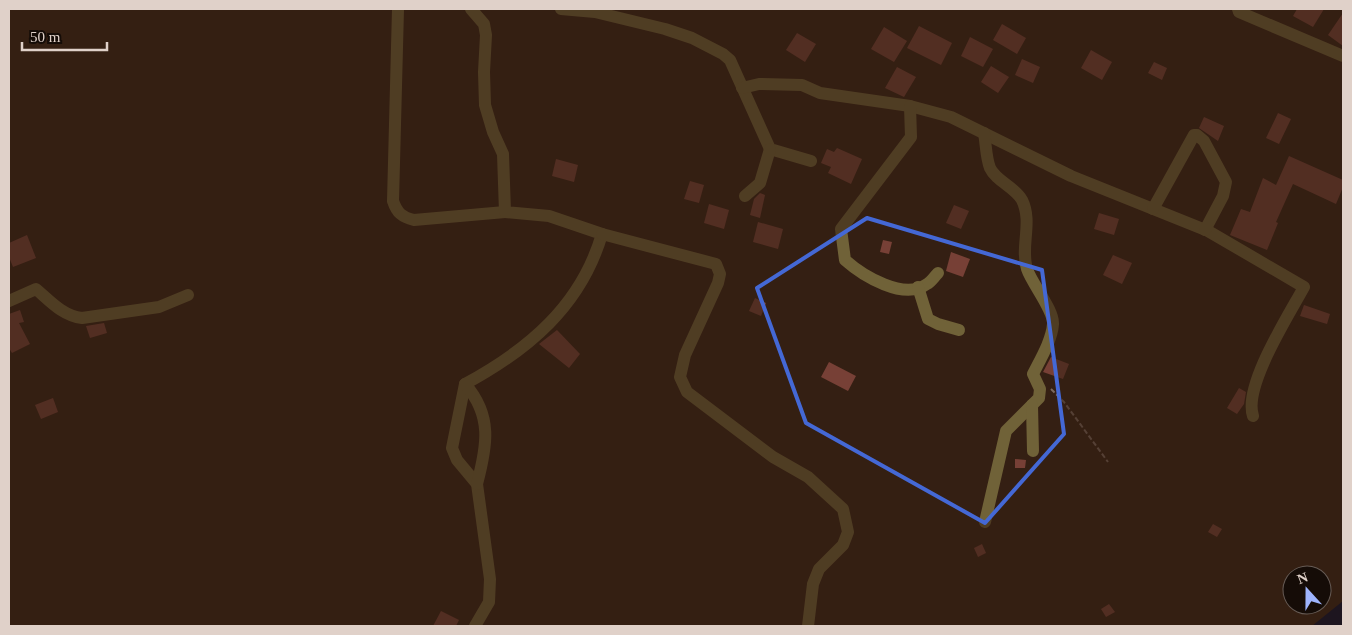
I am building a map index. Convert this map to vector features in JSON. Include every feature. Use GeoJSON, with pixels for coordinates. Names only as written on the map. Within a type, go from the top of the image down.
{"type":"FeatureCollection","features":[{"type":"Feature","properties":{"kind":"street"},"geometry":{"type":"LineString","coordinates":[[398,9],[393,201],[396,211],[404,217],[414,220],[505,212],[549,216],[602,234],[716,264],[720,274],[718,283],[688,345],[680,377],[687,392],[767,453],[808,477],[843,509],[848,532],[843,546],[819,569],[813,584],[808,626]]}},
{"type":"Feature","properties":{"kind":"street"},"geometry":{"type":"LineString","coordinates":[[471,9],[484,24],[486,35],[485,105],[493,132],[503,154],[505,212]]}},
{"type":"Feature","properties":{"kind":"street"},"geometry":{"type":"LineString","coordinates":[[561,9],[595,12],[658,27],[692,38],[713,48],[730,60],[770,149],[760,183],[745,196]]}},
{"type":"Feature","properties":{"kind":"street"},"geometry":{"type":"LineString","coordinates":[[1238,9],[1239,12],[1343,56]]}},
{"type":"Feature","properties":{"kind":"street"},"geometry":{"type":"LineString","coordinates":[[742,88],[759,84],[802,85],[820,94],[910,106],[951,117],[1071,176],[1205,230],[1304,286],[1253,386],[1250,408],[1253,416]]}},
{"type":"Feature","properties":{"kind":"street"},"geometry":{"type":"LineString","coordinates":[[910,106],[911,137],[840,229],[845,260],[868,278],[908,290],[926,285],[938,273]]}},
{"type":"Feature","properties":{"kind":"street"},"geometry":{"type":"LineString","coordinates":[[984,134],[990,169],[1018,194],[1023,202],[1027,216],[1024,256],[1035,289],[1053,324],[1045,350],[1034,374],[1040,389],[1039,398],[1006,431],[985,522]]}},
{"type":"Feature","properties":{"kind":"street"},"geometry":{"type":"LineString","coordinates":[[1153,209],[1194,135],[1197,135],[1204,141],[1226,182],[1224,196],[1205,230]]}},
{"type":"Feature","properties":{"kind":"street"},"geometry":{"type":"LineString","coordinates":[[770,149],[811,161]]}},
{"type":"Feature","properties":{"kind":"street"},"geometry":{"type":"LineString","coordinates":[[478,484],[457,460],[452,448],[465,384],[498,366],[524,348],[562,312],[588,271],[602,234]]}},
{"type":"Feature","properties":{"kind":"street"},"geometry":{"type":"LineString","coordinates":[[918,287],[928,319],[959,330]]}},
{"type":"Feature","properties":{"kind":"street"},"geometry":{"type":"LineString","coordinates":[[9,301],[36,289],[71,317],[82,318],[159,307],[188,295]]}},
{"type":"Feature","properties":{"kind":"street"},"geometry":{"type":"LineString","coordinates":[[465,384],[481,406],[484,416],[485,453],[478,484],[482,504],[490,592],[485,611],[475,626]]}},
{"type":"Feature","properties":{"kind":"street"},"geometry":{"type":"LineString","coordinates":[[1032,405],[1033,451]]}},
{"type":"Feature","properties":{"kind":"path"},"geometry":{"type":"LineString","coordinates":[[1040,389],[1048,387],[1056,393],[1108,462]]}},
{"type":"Feature","properties":{"kind":"highlighted area"},"geometry":{"type":"Polygon","coordinates":[[[867,218],[1042,270],[1064,434],[985,523],[806,423],[757,288],[867,218]]]}},
{"type":"Feature","properties":{"kind":"water"},"geometry":{"type":"Polygon","coordinates":[[[1343,601],[1343,626],[1312,626],[1326,615],[1332,615],[1332,610],[1343,601]]]}},
{"type":"Feature","properties":{"kind":"building"},"geometry":{"type":"Polygon","coordinates":[[[1297,9],[1324,9],[1313,27],[1293,16],[1297,9]]]}},
{"type":"Feature","properties":{"kind":"building"},"geometry":{"type":"Polygon","coordinates":[[[1343,13],[1343,46],[1328,35],[1343,13]]]}},
{"type":"Feature","properties":{"kind":"building"},"geometry":{"type":"Polygon","coordinates":[[[1002,24],[1026,38],[1017,54],[993,40],[1002,24]]]}},
{"type":"Feature","properties":{"kind":"building"},"geometry":{"type":"Polygon","coordinates":[[[919,26],[952,43],[941,65],[907,48],[919,26]]]}},
{"type":"Feature","properties":{"kind":"building"},"geometry":{"type":"Polygon","coordinates":[[[884,27],[907,41],[894,62],[871,49],[884,27]]]}},
{"type":"Feature","properties":{"kind":"building"},"geometry":{"type":"Polygon","coordinates":[[[797,33],[816,44],[805,62],[786,50],[797,33]]]}},
{"type":"Feature","properties":{"kind":"building"},"geometry":{"type":"Polygon","coordinates":[[[970,37],[993,49],[983,67],[961,56],[970,37]]]}},
{"type":"Feature","properties":{"kind":"building"},"geometry":{"type":"Polygon","coordinates":[[[1091,50],[1112,62],[1102,80],[1081,68],[1091,50]]]}},
{"type":"Feature","properties":{"kind":"building"},"geometry":{"type":"Polygon","coordinates":[[[1022,59],[1040,67],[1033,83],[1015,75],[1022,59]]]}},
{"type":"Feature","properties":{"kind":"building"},"geometry":{"type":"Polygon","coordinates":[[[1154,62],[1167,68],[1162,80],[1148,73],[1154,62]]]}},
{"type":"Feature","properties":{"kind":"building"},"geometry":{"type":"Polygon","coordinates":[[[991,66],[1009,77],[998,93],[981,82],[991,66]]]}},
{"type":"Feature","properties":{"kind":"building"},"geometry":{"type":"Polygon","coordinates":[[[897,67],[916,77],[904,97],[885,88],[897,67]]]}},
{"type":"Feature","properties":{"kind":"building"},"geometry":{"type":"Polygon","coordinates":[[[1278,113],[1291,119],[1279,144],[1266,138],[1278,113]]]}},
{"type":"Feature","properties":{"kind":"building"},"geometry":{"type":"Polygon","coordinates":[[[1204,117],[1224,126],[1218,141],[1199,128],[1204,117]]]}},
{"type":"Feature","properties":{"kind":"building"},"geometry":{"type":"Polygon","coordinates":[[[837,148],[862,159],[851,184],[828,173],[831,167],[821,163],[827,149],[834,152],[837,148]]]}},
{"type":"Feature","properties":{"kind":"building"},"geometry":{"type":"Polygon","coordinates":[[[1289,156],[1343,180],[1343,187],[1336,204],[1293,184],[1276,222],[1278,223],[1267,250],[1230,235],[1241,209],[1250,212],[1263,178],[1276,185],[1289,156]]]}},
{"type":"Feature","properties":{"kind":"building"},"geometry":{"type":"Polygon","coordinates":[[[556,159],[578,165],[574,182],[552,176],[556,159]]]}},
{"type":"Feature","properties":{"kind":"building"},"geometry":{"type":"Polygon","coordinates":[[[690,181],[704,185],[699,203],[684,199],[690,181]]]}},
{"type":"Feature","properties":{"kind":"building"},"geometry":{"type":"Polygon","coordinates":[[[760,193],[765,195],[760,218],[750,215],[754,199],[760,193]]]}},
{"type":"Feature","properties":{"kind":"building"},"geometry":{"type":"Polygon","coordinates":[[[709,204],[729,210],[724,229],[704,223],[709,204]]]}},
{"type":"Feature","properties":{"kind":"building"},"geometry":{"type":"Polygon","coordinates":[[[954,205],[969,211],[961,229],[946,223],[954,205]]]}},
{"type":"Feature","properties":{"kind":"building"},"geometry":{"type":"Polygon","coordinates":[[[1099,213],[1119,219],[1114,235],[1094,229],[1099,213]]]}},
{"type":"Feature","properties":{"kind":"building"},"geometry":{"type":"Polygon","coordinates":[[[758,222],[783,229],[778,249],[753,242],[758,222]]]}},
{"type":"Feature","properties":{"kind":"building"},"geometry":{"type":"Polygon","coordinates":[[[27,235],[36,258],[13,267],[9,257],[9,243],[27,235]]]}},
{"type":"Feature","properties":{"kind":"building"},"geometry":{"type":"Polygon","coordinates":[[[883,240],[892,242],[889,254],[880,252],[883,240]]]}},
{"type":"Feature","properties":{"kind":"building"},"geometry":{"type":"Polygon","coordinates":[[[951,252],[970,259],[963,277],[946,271],[951,252]]]}},
{"type":"Feature","properties":{"kind":"building"},"geometry":{"type":"Polygon","coordinates":[[[1113,255],[1132,263],[1122,284],[1103,275],[1113,255]]]}},
{"type":"Feature","properties":{"kind":"building"},"geometry":{"type":"Polygon","coordinates":[[[755,298],[766,303],[761,316],[749,311],[755,298]]]}},
{"type":"Feature","properties":{"kind":"building"},"geometry":{"type":"Polygon","coordinates":[[[1304,305],[1330,314],[1327,324],[1300,316],[1304,305]]]}},
{"type":"Feature","properties":{"kind":"building"},"geometry":{"type":"Polygon","coordinates":[[[20,310],[24,322],[19,323],[30,344],[12,353],[9,348],[9,314],[20,310]]]}},
{"type":"Feature","properties":{"kind":"building"},"geometry":{"type":"Polygon","coordinates":[[[104,323],[107,333],[90,338],[86,326],[104,323]]]}},
{"type":"Feature","properties":{"kind":"building"},"geometry":{"type":"Polygon","coordinates":[[[557,330],[580,354],[569,368],[539,344],[557,330]]]}},
{"type":"Feature","properties":{"kind":"building"},"geometry":{"type":"Polygon","coordinates":[[[1051,357],[1069,364],[1063,379],[1043,372],[1051,357]]]}},
{"type":"Feature","properties":{"kind":"building"},"geometry":{"type":"Polygon","coordinates":[[[829,362],[856,376],[848,391],[821,377],[829,362]]]}},
{"type":"Feature","properties":{"kind":"building"},"geometry":{"type":"Polygon","coordinates":[[[1239,388],[1246,392],[1244,404],[1237,414],[1227,408],[1239,388]]]}},
{"type":"Feature","properties":{"kind":"building"},"geometry":{"type":"Polygon","coordinates":[[[53,398],[58,412],[41,419],[35,405],[53,398]]]}},
{"type":"Feature","properties":{"kind":"building"},"geometry":{"type":"Polygon","coordinates":[[[1015,459],[1026,460],[1025,468],[1015,468],[1015,459]]]}},
{"type":"Feature","properties":{"kind":"building"},"geometry":{"type":"Polygon","coordinates":[[[1213,524],[1222,529],[1217,537],[1208,532],[1213,524]]]}},
{"type":"Feature","properties":{"kind":"building"},"geometry":{"type":"Polygon","coordinates":[[[982,544],[986,553],[978,557],[974,548],[982,544]]]}},
{"type":"Feature","properties":{"kind":"building"},"geometry":{"type":"Polygon","coordinates":[[[1109,604],[1115,612],[1106,617],[1101,609],[1109,604]]]}},
{"type":"Feature","properties":{"kind":"building"},"geometry":{"type":"Polygon","coordinates":[[[441,611],[459,620],[456,626],[433,626],[441,611]]]}}]}
